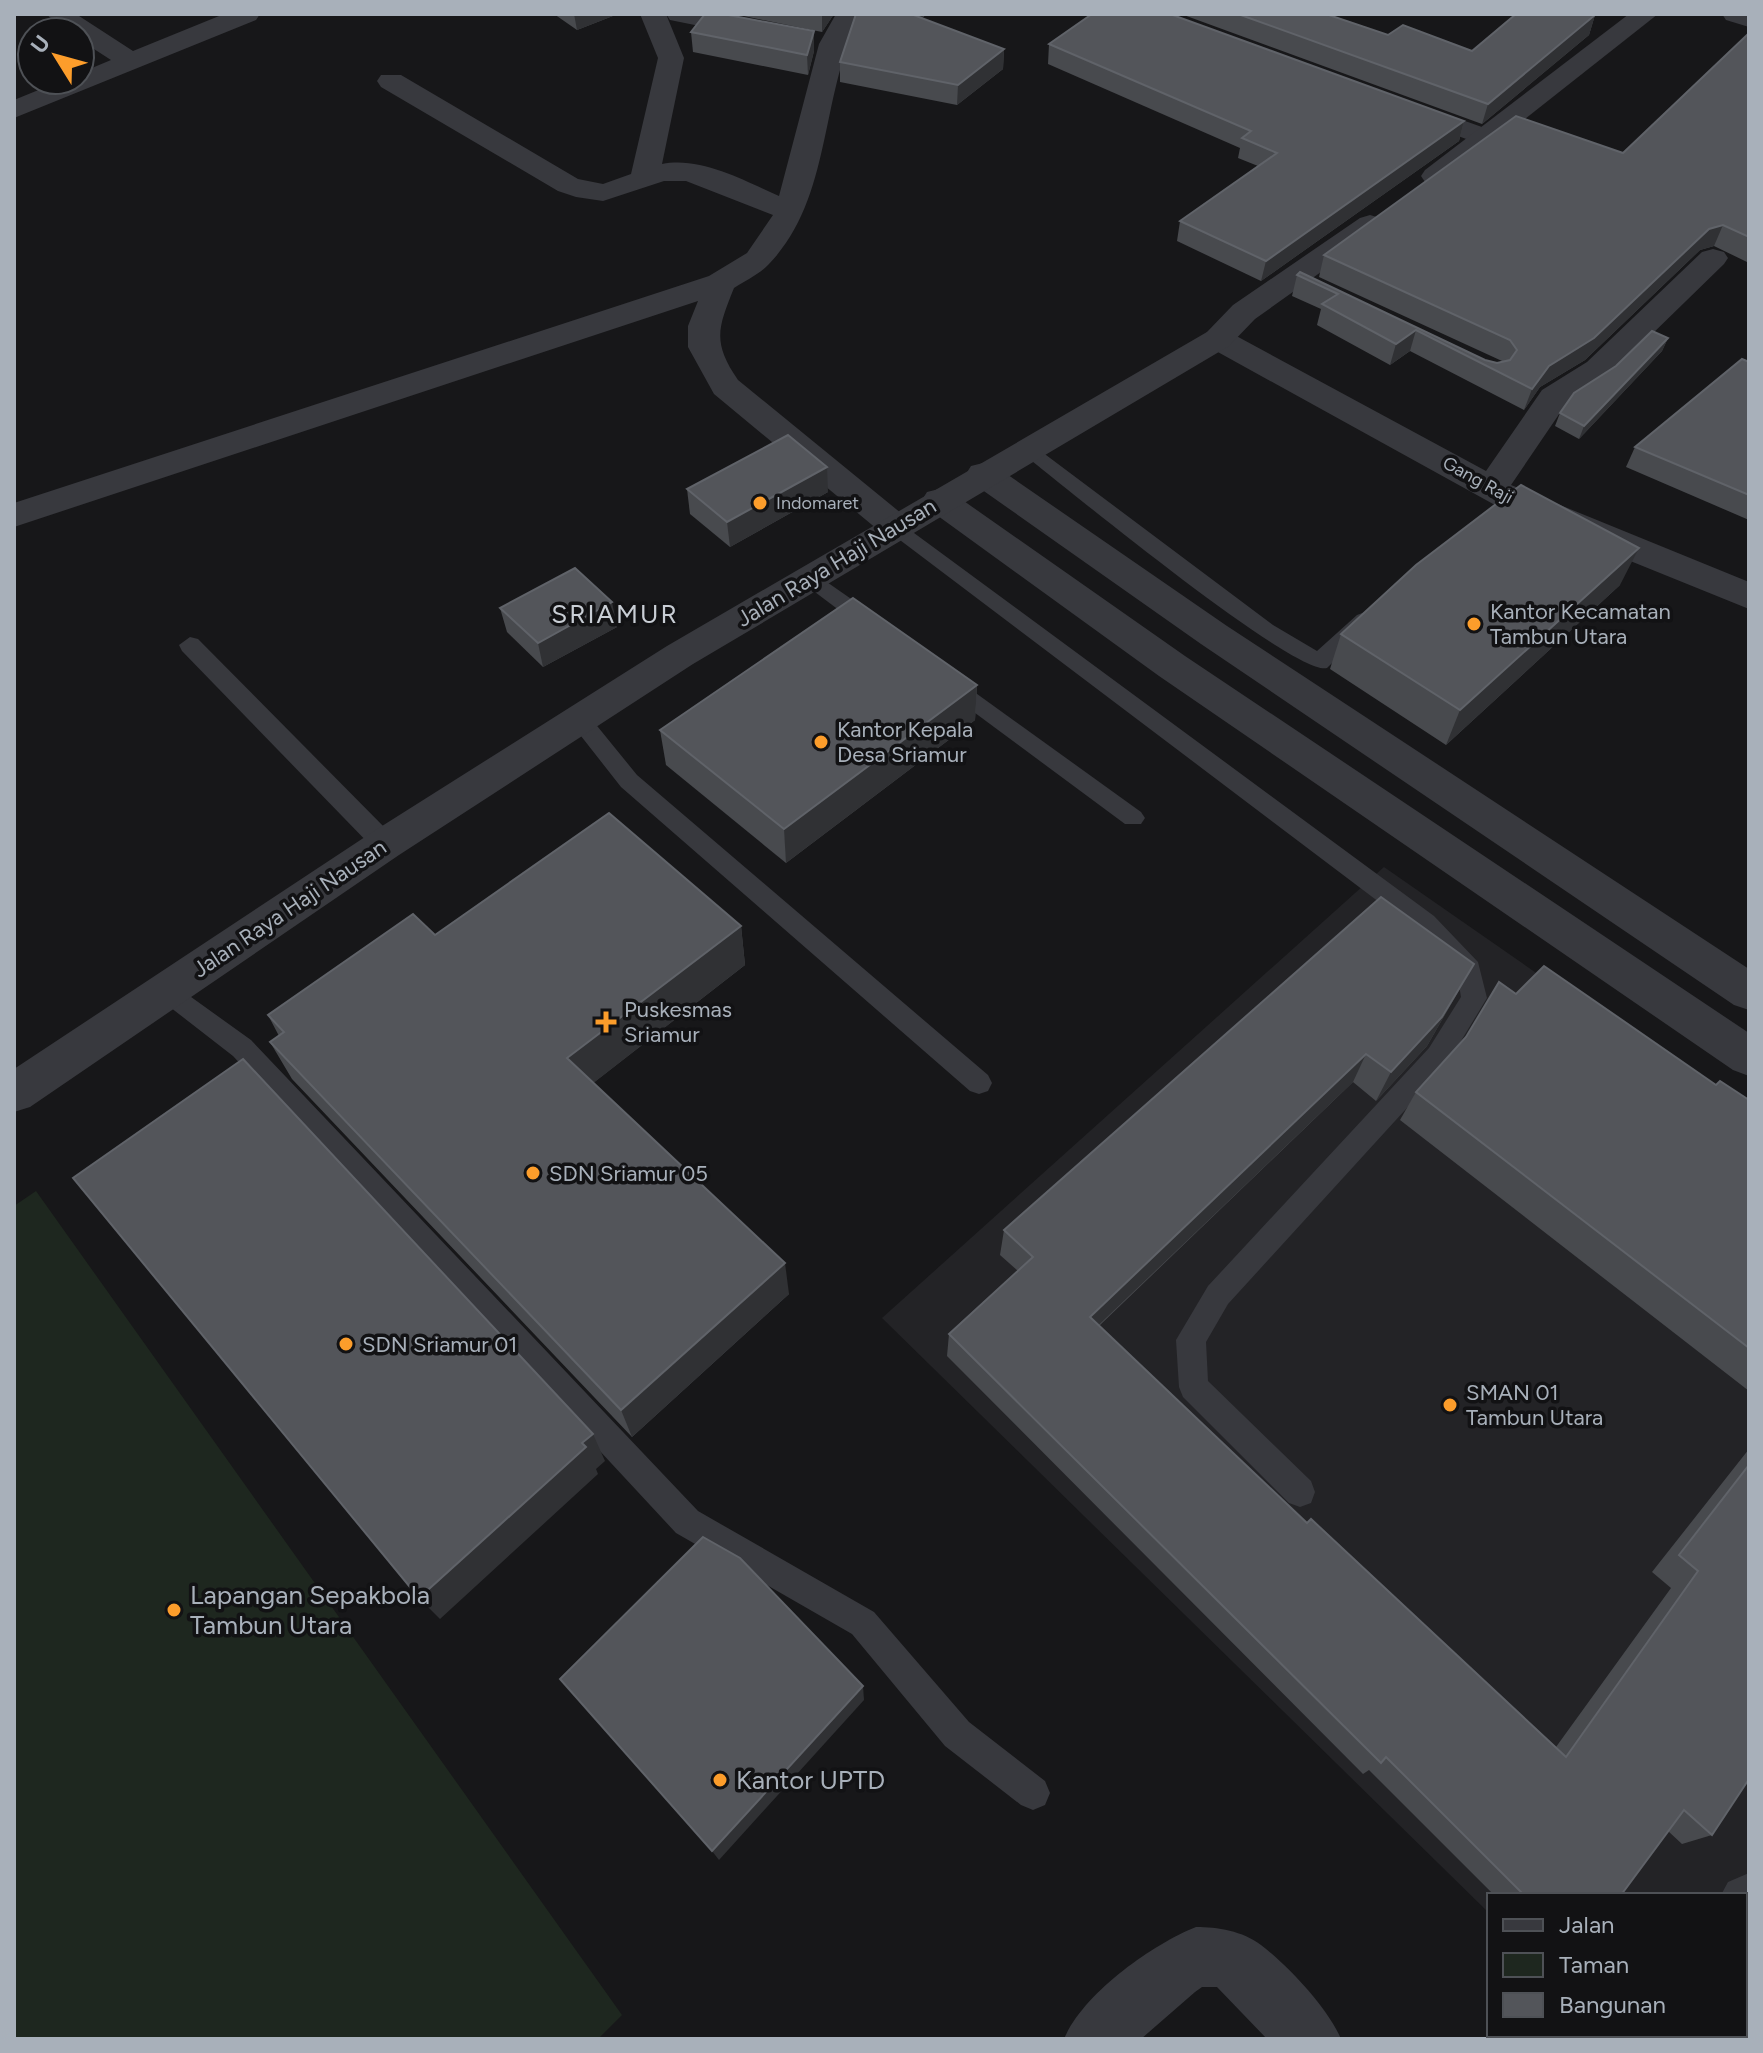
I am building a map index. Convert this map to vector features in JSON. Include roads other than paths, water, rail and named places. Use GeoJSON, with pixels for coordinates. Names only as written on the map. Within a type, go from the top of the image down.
{"type":"FeatureCollection","features":[{"type":"Feature","properties":{"kind":"street"},"geometry":{"type":"LineString","coordinates":[[59,14],[131,62]]}},
{"type":"Feature","properties":{"kind":"street"},"geometry":{"type":"LineString","coordinates":[[14,110],[247,14]]}},
{"type":"Feature","properties":{"kind":"street"},"geometry":{"type":"LineString","coordinates":[[644,181],[671,58],[653,14]]}},
{"type":"Feature","properties":{"kind":"street"},"geometry":{"type":"LineString","coordinates":[[679,14],[832,44]]}},
{"type":"Feature","properties":{"kind":"street"},"geometry":{"type":"LineString","coordinates":[[14,515],[720,283],[758,259],[790,211],[832,44],[849,14]]}},
{"type":"Feature","properties":{"kind":"street","name":"Jalan Raya Haji Nausan"},"geometry":{"type":"LineString","coordinates":[[14,1093],[385,844],[581,722],[680,655],[983,474],[1218,339],[1244,312],[1309,285],[1403,199],[1645,14]]}},
{"type":"Feature","properties":{"kind":"street"},"geometry":{"type":"LineString","coordinates":[[1735,14],[1749,19]]}},
{"type":"Feature","properties":{"kind":"street"},"geometry":{"type":"LineString","coordinates":[[391,81],[576,189],[599,195],[686,172],[790,211]]}},
{"type":"Feature","properties":{"kind":"street"},"geometry":{"type":"LineString","coordinates":[[1383,100],[1486,138]]}},
{"type":"Feature","properties":{"kind":"street"},"geometry":{"type":"LineString","coordinates":[[1501,503],[1554,397],[1598,369],[1713,258]]}},
{"type":"Feature","properties":{"kind":"street"},"geometry":{"type":"LineString","coordinates":[[720,283],[699,339],[706,360],[726,387],[895,526]]}},
{"type":"Feature","properties":{"kind":"street","name":"Gang Raji"},"geometry":{"type":"LineString","coordinates":[[1218,339],[1501,503],[1749,596]]}},
{"type":"Feature","properties":{"kind":"street"},"geometry":{"type":"LineString","coordinates":[[983,474],[1214,635],[1749,992]]}},
{"type":"Feature","properties":{"kind":"street"},"geometry":{"type":"LineString","coordinates":[[939,500],[1172,666],[1749,1057]]}},
{"type":"Feature","properties":{"kind":"street"},"geometry":{"type":"LineString","coordinates":[[1172,666],[1214,635]]}},
{"type":"Feature","properties":{"kind":"street"},"geometry":{"type":"LineString","coordinates":[[1095,2039],[1173,1970],[1196,1957],[1218,1957],[1238,1965],[1310,2039]]}},
{"type":"Feature","properties":{"kind":"lane"},"geometry":{"type":"LineString","coordinates":[[1030,449],[1265,630],[1319,662],[1382,604]]}},
{"type":"Feature","properties":{"kind":"lane"},"geometry":{"type":"LineString","coordinates":[[895,526],[1425,923],[1469,969],[1474,998],[1438,1056],[1218,1295],[1191,1340],[1194,1387],[1300,1492]]}},
{"type":"Feature","properties":{"kind":"lane"},"geometry":{"type":"LineString","coordinates":[[811,578],[889,637]]}},
{"type":"Feature","properties":{"kind":"lane"},"geometry":{"type":"LineString","coordinates":[[190,645],[385,844]]}},
{"type":"Feature","properties":{"kind":"lane"},"geometry":{"type":"LineString","coordinates":[[927,666],[1133,818]]}},
{"type":"Feature","properties":{"kind":"lane"},"geometry":{"type":"LineString","coordinates":[[581,722],[629,781],[979,1083]]}},
{"type":"Feature","properties":{"kind":"lane"},"geometry":{"type":"LineString","coordinates":[[166,990],[242,1048],[687,1522],[863,1623],[957,1734],[1033,1793]]}},
{"type":"Feature","properties":{"kind":"place","name":"Indomaret"},"geometry":{"type":"Point","coordinates":[760,503]}},
{"type":"Feature","properties":{"kind":"place","name":"Kantor Kecamatan Tambun Utara"},"geometry":{"type":"Point","coordinates":[1474,624]}},
{"type":"Feature","properties":{"kind":"place","name":"Kantor Kepala Desa Sriamur"},"geometry":{"type":"Point","coordinates":[821,742]}},
{"type":"Feature","properties":{"kind":"place","name":"Puskesmas Sriamur"},"geometry":{"type":"Point","coordinates":[606,1022]}},
{"type":"Feature","properties":{"kind":"place","name":"SDN Sriamur 05"},"geometry":{"type":"Point","coordinates":[533,1173]}},
{"type":"Feature","properties":{"kind":"place","name":"SDN Sriamur 01"},"geometry":{"type":"Point","coordinates":[346,1344]}},
{"type":"Feature","properties":{"kind":"place","name":"SMAN 01 Tambun Utara"},"geometry":{"type":"Point","coordinates":[1450,1405]}},
{"type":"Feature","properties":{"kind":"place","name":"Lapangan Sepakbola Tambun Utara"},"geometry":{"type":"Point","coordinates":[174,1610]}},
{"type":"Feature","properties":{"kind":"place","name":"Kantor UPTD"},"geometry":{"type":"Point","coordinates":[720,1780]}},
{"type":"Feature","properties":{"kind":"district","name":"SRIAMUR"},"geometry":{"type":"Point","coordinates":[615,614]}}]}
